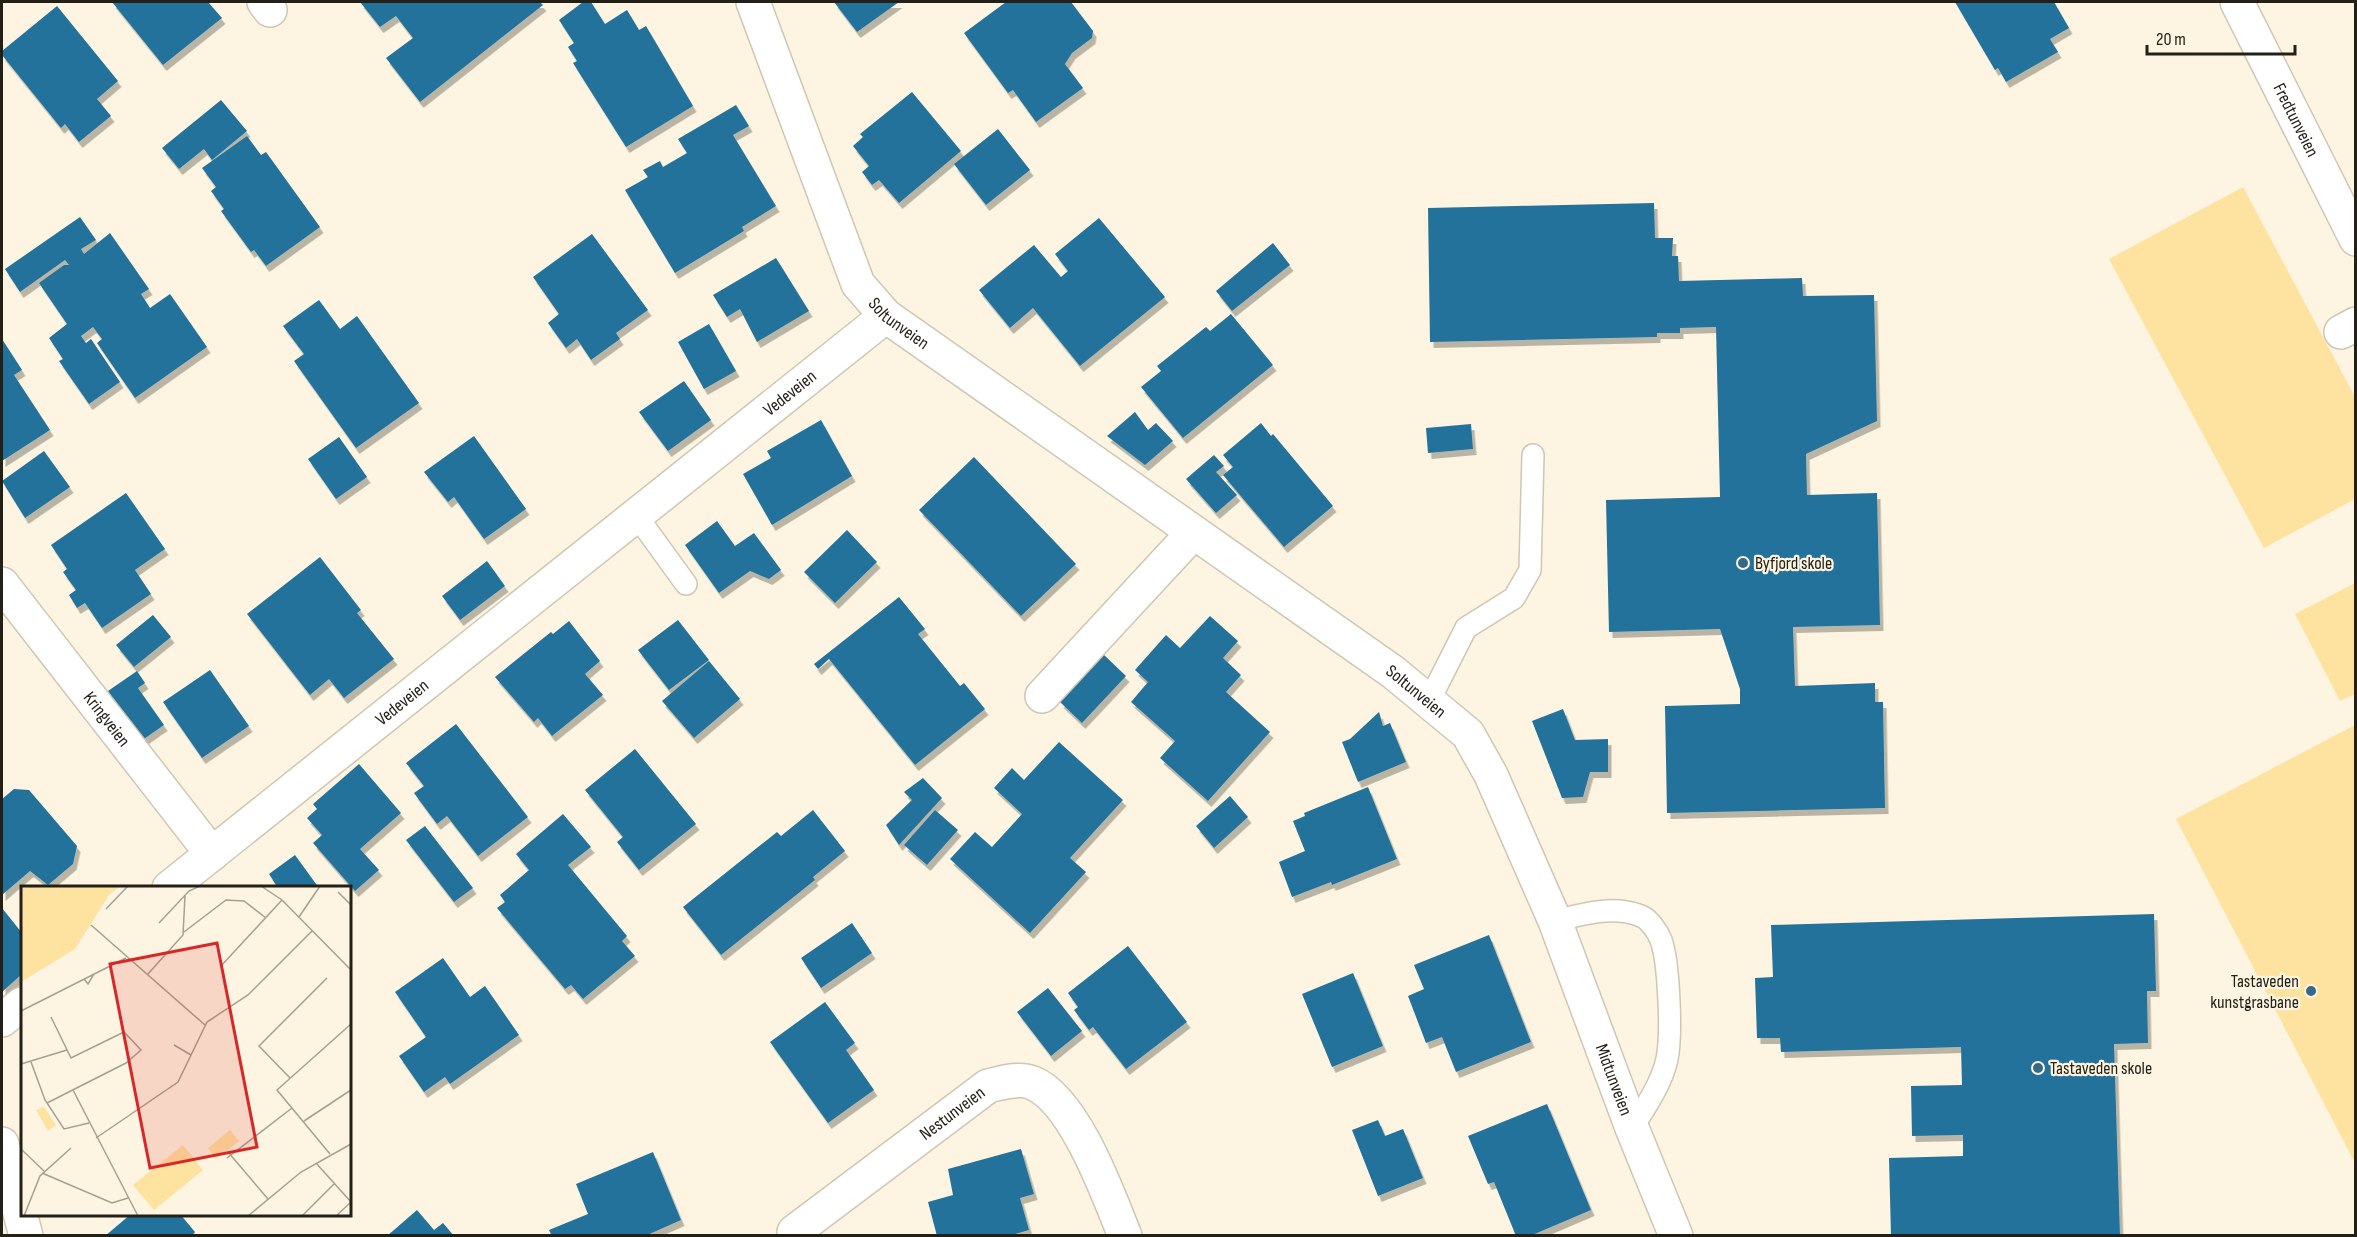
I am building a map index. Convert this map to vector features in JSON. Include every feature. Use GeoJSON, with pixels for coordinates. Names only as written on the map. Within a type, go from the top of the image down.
{"type":"FeatureCollection","features":[{"type":"Feature","properties":{"kind":"street","name":"Soltunveien"},"geometry":{"type":"LineString","coordinates":[[753,2],[858,284],[886,316],[1393,672],[1468,734],[1491,775],[1555,921]]}},
{"type":"Feature","properties":{"kind":"street","name":"Fredtunveien"},"geometry":{"type":"LineString","coordinates":[[2237,2],[2355,239]]}},
{"type":"Feature","properties":{"kind":"street","name":"Vedeveien"},"geometry":{"type":"LineString","coordinates":[[172,886],[886,316]]}},
{"type":"Feature","properties":{"kind":"street"},"geometry":{"type":"LineString","coordinates":[[1042,696],[1193,532]]}},
{"type":"Feature","properties":{"kind":"street","name":"Kringveien"},"geometry":{"type":"LineString","coordinates":[[2,584],[212,854]]}},
{"type":"Feature","properties":{"kind":"street","name":"Midtunveien"},"geometry":{"type":"LineString","coordinates":[[1555,921],[1632,1128],[1676,1236]]}},
{"type":"Feature","properties":{"kind":"street"},"geometry":{"type":"LineString","coordinates":[[2,1020],[21,1005]]}},
{"type":"Feature","properties":{"kind":"street","name":"Nestunveien"},"geometry":{"type":"LineString","coordinates":[[795,1236],[794,1232],[988,1086],[1008,1081],[1032,1082],[1050,1093],[1067,1111],[1104,1183],[1125,1236]]}},
{"type":"Feature","properties":{"kind":"street"},"geometry":{"type":"LineString","coordinates":[[2,1144],[26,1236]]}},
{"type":"Feature","properties":{"kind":"lane"},"geometry":{"type":"LineString","coordinates":[[1429,701],[1466,628],[1514,598],[1530,570],[1533,455]]}},
{"type":"Feature","properties":{"kind":"lane"},"geometry":{"type":"LineString","coordinates":[[636,515],[686,584]]}},
{"type":"Feature","properties":{"kind":"lane"},"geometry":{"type":"LineString","coordinates":[[1555,921],[1594,911],[1616,910],[1642,916],[1661,939],[1666,962],[1667,1059],[1649,1102],[1632,1128]]}},
{"type":"Feature","properties":{"kind":"shaded area"},"geometry":{"type":"Polygon","coordinates":[[[2243,187],[2355,397],[2355,499],[2264,548],[2109,259],[2243,187]]]}},
{"type":"Feature","properties":{"kind":"shaded area"},"geometry":{"type":"Polygon","coordinates":[[[2355,583],[2355,694],[2340,701],[2295,614],[2355,583]]]}},
{"type":"Feature","properties":{"kind":"shaded area","name":"Tastaveden kunstgrasbane"},"geometry":{"type":"Polygon","coordinates":[[[2355,725],[2355,1163],[2176,819],[2355,725]]]}},
{"type":"Feature","properties":{"kind":"building"},"geometry":{"type":"Polygon","coordinates":[[[112,2],[208,2],[222,18],[163,65],[112,2]]]}},
{"type":"Feature","properties":{"kind":"building"},"geometry":{"type":"Polygon","coordinates":[[[360,2],[540,2],[543,5],[420,102],[386,58],[413,38],[396,16],[380,27],[360,2]]]}},
{"type":"Feature","properties":{"kind":"building"},"geometry":{"type":"Polygon","coordinates":[[[583,2],[591,2],[605,24],[627,10],[639,30],[646,26],[693,106],[626,147],[573,63],[577,61],[568,47],[574,43],[559,20],[583,2]]]}},
{"type":"Feature","properties":{"kind":"building"},"geometry":{"type":"Polygon","coordinates":[[[834,2],[899,2],[857,32],[834,2]]]}},
{"type":"Feature","properties":{"kind":"building"},"geometry":{"type":"Polygon","coordinates":[[[1006,2],[1071,2],[1093,31],[1092,38],[1072,53],[1065,64],[1083,88],[1036,122],[1013,90],[1008,93],[964,33],[1006,2]]]}},
{"type":"Feature","properties":{"kind":"building"},"geometry":{"type":"Polygon","coordinates":[[[1955,2],[2054,2],[2069,28],[2050,39],[2058,52],[2006,82],[1998,68],[1995,70],[1955,2]]]}},
{"type":"Feature","properties":{"kind":"building"},"geometry":{"type":"Polygon","coordinates":[[[57,6],[118,81],[97,99],[111,116],[79,142],[65,124],[61,128],[2,55],[2,51],[57,6]]]}},
{"type":"Feature","properties":{"kind":"building"},"geometry":{"type":"Polygon","coordinates":[[[912,92],[961,151],[899,203],[879,180],[872,185],[862,172],[869,166],[853,146],[863,137],[860,134],[912,92]]]}},
{"type":"Feature","properties":{"kind":"building"},"geometry":{"type":"Polygon","coordinates":[[[221,100],[247,131],[212,160],[204,149],[179,169],[162,148],[221,100]]]}},
{"type":"Feature","properties":{"kind":"building"},"geometry":{"type":"Polygon","coordinates":[[[736,105],[749,126],[733,135],[776,206],[742,227],[744,231],[675,273],[625,190],[648,177],[643,170],[660,161],[663,167],[687,153],[678,139],[736,105]]]}},
{"type":"Feature","properties":{"kind":"building"},"geometry":{"type":"Polygon","coordinates":[[[998,129],[1030,170],[986,205],[954,164],[998,129]]]}},
{"type":"Feature","properties":{"kind":"building"},"geometry":{"type":"Polygon","coordinates":[[[247,136],[261,155],[266,152],[320,227],[266,266],[254,250],[251,252],[221,211],[224,209],[211,191],[216,187],[202,168],[247,136]]]}},
{"type":"Feature","properties":{"kind":"building","name":"Byfjord skole"},"geometry":{"type":"Polygon","coordinates":[[[1654,203],[1655,238],[1673,238],[1672,256],[1678,256],[1679,281],[1802,278],[1803,296],[1874,295],[1877,421],[1806,454],[1807,495],[1877,493],[1880,625],[1793,627],[1795,686],[1875,683],[1875,702],[1883,702],[1885,808],[1667,813],[1665,706],[1740,704],[1740,689],[1720,629],[1609,632],[1606,500],[1720,497],[1716,327],[1680,328],[1680,333],[1657,333],[1657,337],[1430,342],[1428,208],[1654,203]]]}},
{"type":"Feature","properties":{"kind":"building"},"geometry":{"type":"Polygon","coordinates":[[[80,217],[96,240],[81,249],[84,254],[110,233],[149,289],[141,294],[150,308],[170,294],[207,347],[135,398],[97,343],[102,339],[93,327],[81,336],[86,343],[91,339],[120,382],[89,404],[59,361],[63,359],[49,338],[67,324],[39,283],[64,265],[69,265],[65,260],[20,292],[5,269],[80,217]]]}},
{"type":"Feature","properties":{"kind":"building"},"geometry":{"type":"Polygon","coordinates":[[[1099,218],[1165,297],[1080,366],[1033,308],[1010,328],[979,290],[1034,245],[1061,277],[1068,271],[1055,254],[1099,218]]]}},
{"type":"Feature","properties":{"kind":"building"},"geometry":{"type":"Polygon","coordinates":[[[592,234],[648,310],[616,333],[620,339],[591,360],[577,339],[566,348],[548,323],[559,314],[533,277],[592,234]]]}},
{"type":"Feature","properties":{"kind":"building"},"geometry":{"type":"Polygon","coordinates":[[[1273,243],[1290,265],[1232,311],[1216,291],[1273,243]]]}},
{"type":"Feature","properties":{"kind":"building"},"geometry":{"type":"Polygon","coordinates":[[[776,258],[809,311],[757,342],[740,309],[727,317],[713,295],[776,258]]]}},
{"type":"Feature","properties":{"kind":"building"},"geometry":{"type":"Polygon","coordinates":[[[319,300],[340,329],[357,316],[419,403],[356,448],[294,361],[304,354],[283,326],[319,300]]]}},
{"type":"Feature","properties":{"kind":"building"},"geometry":{"type":"Polygon","coordinates":[[[1231,314],[1273,365],[1183,438],[1141,387],[1161,371],[1157,366],[1206,327],[1210,331],[1231,314]]]}},
{"type":"Feature","properties":{"kind":"building"},"geometry":{"type":"Polygon","coordinates":[[[709,324],[736,371],[704,389],[678,342],[709,324]]]}},
{"type":"Feature","properties":{"kind":"building"},"geometry":{"type":"Polygon","coordinates":[[[2,339],[22,370],[14,375],[50,430],[2,461],[2,339]]]}},
{"type":"Feature","properties":{"kind":"building"},"geometry":{"type":"Polygon","coordinates":[[[684,381],[711,420],[668,451],[639,412],[684,381]]]}},
{"type":"Feature","properties":{"kind":"building"},"geometry":{"type":"Polygon","coordinates":[[[1135,412],[1148,430],[1156,423],[1173,441],[1145,465],[1107,436],[1135,412]]]}},
{"type":"Feature","properties":{"kind":"building"},"geometry":{"type":"Polygon","coordinates":[[[821,420],[852,476],[772,525],[743,474],[771,458],[767,451],[821,420]]]}},
{"type":"Feature","properties":{"kind":"building"},"geometry":{"type":"Polygon","coordinates":[[[1261,423],[1271,436],[1273,434],[1333,506],[1284,547],[1223,475],[1233,467],[1223,455],[1261,423]]]}},
{"type":"Feature","properties":{"kind":"building"},"geometry":{"type":"Polygon","coordinates":[[[1471,424],[1473,449],[1428,453],[1426,428],[1471,424]]]}},
{"type":"Feature","properties":{"kind":"building"},"geometry":{"type":"Polygon","coordinates":[[[474,436],[526,509],[484,539],[454,497],[448,502],[424,472],[474,436]]]}},
{"type":"Feature","properties":{"kind":"building"},"geometry":{"type":"Polygon","coordinates":[[[339,437],[367,477],[336,499],[308,459],[339,437]]]}},
{"type":"Feature","properties":{"kind":"building"},"geometry":{"type":"Polygon","coordinates":[[[44,451],[70,487],[25,518],[2,481],[44,451]]]}},
{"type":"Feature","properties":{"kind":"building"},"geometry":{"type":"Polygon","coordinates":[[[1214,455],[1224,466],[1216,472],[1237,495],[1216,513],[1186,479],[1214,455]]]}},
{"type":"Feature","properties":{"kind":"building"},"geometry":{"type":"Polygon","coordinates":[[[974,457],[1076,564],[1021,616],[919,510],[974,457]]]}},
{"type":"Feature","properties":{"kind":"building"},"geometry":{"type":"Polygon","coordinates":[[[126,493],[165,549],[135,570],[151,594],[102,628],[85,603],[77,608],[69,595],[76,590],[63,572],[67,569],[51,545],[126,493]]]}},
{"type":"Feature","properties":{"kind":"building"},"geometry":{"type":"Polygon","coordinates":[[[717,521],[735,546],[754,533],[781,570],[769,579],[750,571],[719,593],[685,545],[717,521]]]}},
{"type":"Feature","properties":{"kind":"building"},"geometry":{"type":"Polygon","coordinates":[[[847,530],[877,562],[835,603],[804,572],[847,530]]]}},
{"type":"Feature","properties":{"kind":"building"},"geometry":{"type":"Polygon","coordinates":[[[320,557],[361,610],[357,613],[394,659],[344,698],[329,679],[310,695],[247,614],[320,557]]]}},
{"type":"Feature","properties":{"kind":"building"},"geometry":{"type":"Polygon","coordinates":[[[487,561],[505,586],[460,620],[442,596],[487,561]]]}},
{"type":"Feature","properties":{"kind":"building"},"geometry":{"type":"Polygon","coordinates":[[[899,597],[925,629],[918,634],[960,686],[964,683],[985,709],[915,765],[829,659],[818,669],[814,664],[899,597]]]}},
{"type":"Feature","properties":{"kind":"building"},"geometry":{"type":"Polygon","coordinates":[[[153,615],[171,637],[134,667],[116,645],[153,615]]]}},
{"type":"Feature","properties":{"kind":"building"},"geometry":{"type":"Polygon","coordinates":[[[1210,616],[1238,641],[1223,658],[1241,675],[1226,692],[1270,732],[1208,801],[1160,758],[1175,741],[1131,702],[1148,682],[1135,670],[1166,635],[1180,648],[1210,616]]]}},
{"type":"Feature","properties":{"kind":"building"},"geometry":{"type":"Polygon","coordinates":[[[678,620],[709,660],[669,690],[638,650],[678,620]]]}},
{"type":"Feature","properties":{"kind":"building"},"geometry":{"type":"Polygon","coordinates":[[[569,621],[600,661],[585,674],[603,695],[552,736],[538,718],[534,722],[495,677],[551,632],[553,634],[569,621]]]}},
{"type":"Feature","properties":{"kind":"building"},"geometry":{"type":"Polygon","coordinates":[[[1104,655],[1126,676],[1082,723],[1060,702],[1104,655]]]}},
{"type":"Feature","properties":{"kind":"building"},"geometry":{"type":"Polygon","coordinates":[[[709,661],[740,699],[694,738],[662,701],[709,661]]]}},
{"type":"Feature","properties":{"kind":"building"},"geometry":{"type":"Polygon","coordinates":[[[210,670],[249,726],[202,758],[163,702],[210,670]]]}},
{"type":"Feature","properties":{"kind":"building"},"geometry":{"type":"Polygon","coordinates":[[[137,671],[145,683],[138,688],[164,725],[141,741],[108,691],[137,671]]]}},
{"type":"Feature","properties":{"kind":"building"},"geometry":{"type":"Polygon","coordinates":[[[1563,709],[1575,740],[1608,739],[1608,772],[1590,772],[1583,797],[1562,798],[1532,721],[1563,709]]]}},
{"type":"Feature","properties":{"kind":"building"},"geometry":{"type":"Polygon","coordinates":[[[1379,712],[1383,726],[1390,723],[1406,762],[1358,782],[1342,742],[1350,739],[1379,712]]]}},
{"type":"Feature","properties":{"kind":"building"},"geometry":{"type":"Polygon","coordinates":[[[456,724],[528,817],[478,856],[447,816],[437,824],[414,793],[424,786],[406,763],[456,724]]]}},
{"type":"Feature","properties":{"kind":"building"},"geometry":{"type":"Polygon","coordinates":[[[1059,742],[1123,800],[1070,858],[1086,872],[1030,933],[950,859],[975,832],[992,847],[1022,814],[994,788],[1012,768],[1024,780],[1059,742]]]}},
{"type":"Feature","properties":{"kind":"building"},"geometry":{"type":"Polygon","coordinates":[[[635,749],[696,824],[639,870],[617,842],[623,837],[585,790],[635,749]]]}},
{"type":"Feature","properties":{"kind":"building"},"geometry":{"type":"Polygon","coordinates":[[[359,764],[401,813],[360,849],[379,870],[355,891],[313,843],[322,835],[307,818],[317,809],[313,804],[359,764]]]}},
{"type":"Feature","properties":{"kind":"building"},"geometry":{"type":"Polygon","coordinates":[[[923,778],[942,798],[899,845],[886,825],[912,800],[904,792],[923,778]]]}},
{"type":"Feature","properties":{"kind":"building"},"geometry":{"type":"Polygon","coordinates":[[[1368,787],[1397,859],[1332,885],[1331,882],[1292,897],[1279,862],[1305,851],[1293,821],[1305,816],[1304,813],[1368,787]]]}},
{"type":"Feature","properties":{"kind":"building"},"geometry":{"type":"Polygon","coordinates":[[[14,789],[29,790],[77,846],[73,864],[48,885],[30,871],[2,895],[2,799],[14,789]]]}},
{"type":"Feature","properties":{"kind":"building"},"geometry":{"type":"Polygon","coordinates":[[[1230,796],[1248,817],[1214,848],[1196,826],[1230,796]]]}},
{"type":"Feature","properties":{"kind":"building"},"geometry":{"type":"Polygon","coordinates":[[[813,810],[845,851],[813,877],[815,880],[721,955],[683,907],[777,832],[781,836],[813,810]]]}},
{"type":"Feature","properties":{"kind":"building"},"geometry":{"type":"Polygon","coordinates":[[[935,810],[958,830],[927,865],[904,845],[935,810]]]}},
{"type":"Feature","properties":{"kind":"building"},"geometry":{"type":"Polygon","coordinates":[[[563,814],[591,847],[568,865],[627,936],[622,941],[635,956],[583,999],[571,985],[565,989],[497,908],[505,902],[500,895],[529,870],[516,854],[563,814]]]}},
{"type":"Feature","properties":{"kind":"building"},"geometry":{"type":"Polygon","coordinates":[[[425,826],[473,888],[454,902],[406,840],[425,826]]]}},
{"type":"Feature","properties":{"kind":"building"},"geometry":{"type":"Polygon","coordinates":[[[295,855],[318,886],[277,886],[269,874],[295,855]]]}},
{"type":"Feature","properties":{"kind":"building"},"geometry":{"type":"Polygon","coordinates":[[[2,908],[21,932],[21,975],[2,992],[2,908]]]}},
{"type":"Feature","properties":{"kind":"building","name":"Tastaveden skole"},"geometry":{"type":"Polygon","coordinates":[[[2154,914],[2156,991],[2147,991],[2148,1043],[2114,1044],[2120,1236],[1891,1236],[1889,1158],[1963,1156],[1963,1135],[1912,1136],[1911,1086],[1962,1085],[1961,1047],[1781,1052],[1780,1038],[1757,1038],[1755,978],[1773,977],[1771,925],[2154,914]]]}},
{"type":"Feature","properties":{"kind":"building"},"geometry":{"type":"Polygon","coordinates":[[[852,923],[872,953],[821,988],[801,958],[852,923]]]}},
{"type":"Feature","properties":{"kind":"building"},"geometry":{"type":"Polygon","coordinates":[[[1489,935],[1531,1042],[1456,1072],[1442,1037],[1426,1043],[1408,996],[1424,989],[1414,965],[1489,935]]]}},
{"type":"Feature","properties":{"kind":"building"},"geometry":{"type":"Polygon","coordinates":[[[1128,946],[1187,1022],[1126,1069],[1093,1027],[1089,1030],[1074,1010],[1078,1007],[1068,993],[1128,946]]]}},
{"type":"Feature","properties":{"kind":"building"},"geometry":{"type":"Polygon","coordinates":[[[443,958],[470,997],[485,986],[519,1035],[450,1084],[445,1077],[424,1092],[399,1056],[426,1037],[395,992],[443,958]]]}},
{"type":"Feature","properties":{"kind":"building"},"geometry":{"type":"Polygon","coordinates":[[[1353,973],[1383,1046],[1332,1067],[1302,994],[1353,973]]]}},
{"type":"Feature","properties":{"kind":"building"},"geometry":{"type":"Polygon","coordinates":[[[1048,988],[1082,1031],[1051,1056],[1017,1012],[1048,988]]]}},
{"type":"Feature","properties":{"kind":"building"},"geometry":{"type":"Polygon","coordinates":[[[825,1002],[855,1043],[846,1050],[874,1090],[828,1123],[770,1042],[825,1002]]]}},
{"type":"Feature","properties":{"kind":"building"},"geometry":{"type":"Polygon","coordinates":[[[1547,1104],[1591,1210],[1530,1236],[1516,1236],[1494,1182],[1488,1184],[1468,1136],[1547,1104]]]}},
{"type":"Feature","properties":{"kind":"building"},"geometry":{"type":"Polygon","coordinates":[[[1378,1120],[1385,1136],[1403,1129],[1423,1178],[1378,1196],[1352,1130],[1378,1120]]]}},
{"type":"Feature","properties":{"kind":"building"},"geometry":{"type":"Polygon","coordinates":[[[1021,1149],[1034,1194],[1020,1198],[1029,1230],[1008,1236],[937,1236],[928,1202],[953,1195],[948,1169],[1021,1149]]]}},
{"type":"Feature","properties":{"kind":"building"},"geometry":{"type":"Polygon","coordinates":[[[653,1152],[681,1220],[645,1236],[552,1236],[549,1230],[588,1214],[576,1184],[653,1152]]]}},
{"type":"Feature","properties":{"kind":"building"},"geometry":{"type":"Polygon","coordinates":[[[417,1210],[434,1230],[443,1223],[454,1236],[387,1236],[417,1210]]]}},
{"type":"Feature","properties":{"kind":"building"},"geometry":{"type":"Polygon","coordinates":[[[129,1216],[182,1216],[195,1232],[191,1236],[105,1236],[129,1216]]]}},
{"type":"Feature","properties":{"kind":"place","name":"Byfjord skole"},"geometry":{"type":"Point","coordinates":[1743,563]}},
{"type":"Feature","properties":{"kind":"place","name":"Tastaveden kunstgrasbane"},"geometry":{"type":"Point","coordinates":[2311,991]}},
{"type":"Feature","properties":{"kind":"place","name":"Tastaveden skole"},"geometry":{"type":"Point","coordinates":[2038,1068]}}]}
